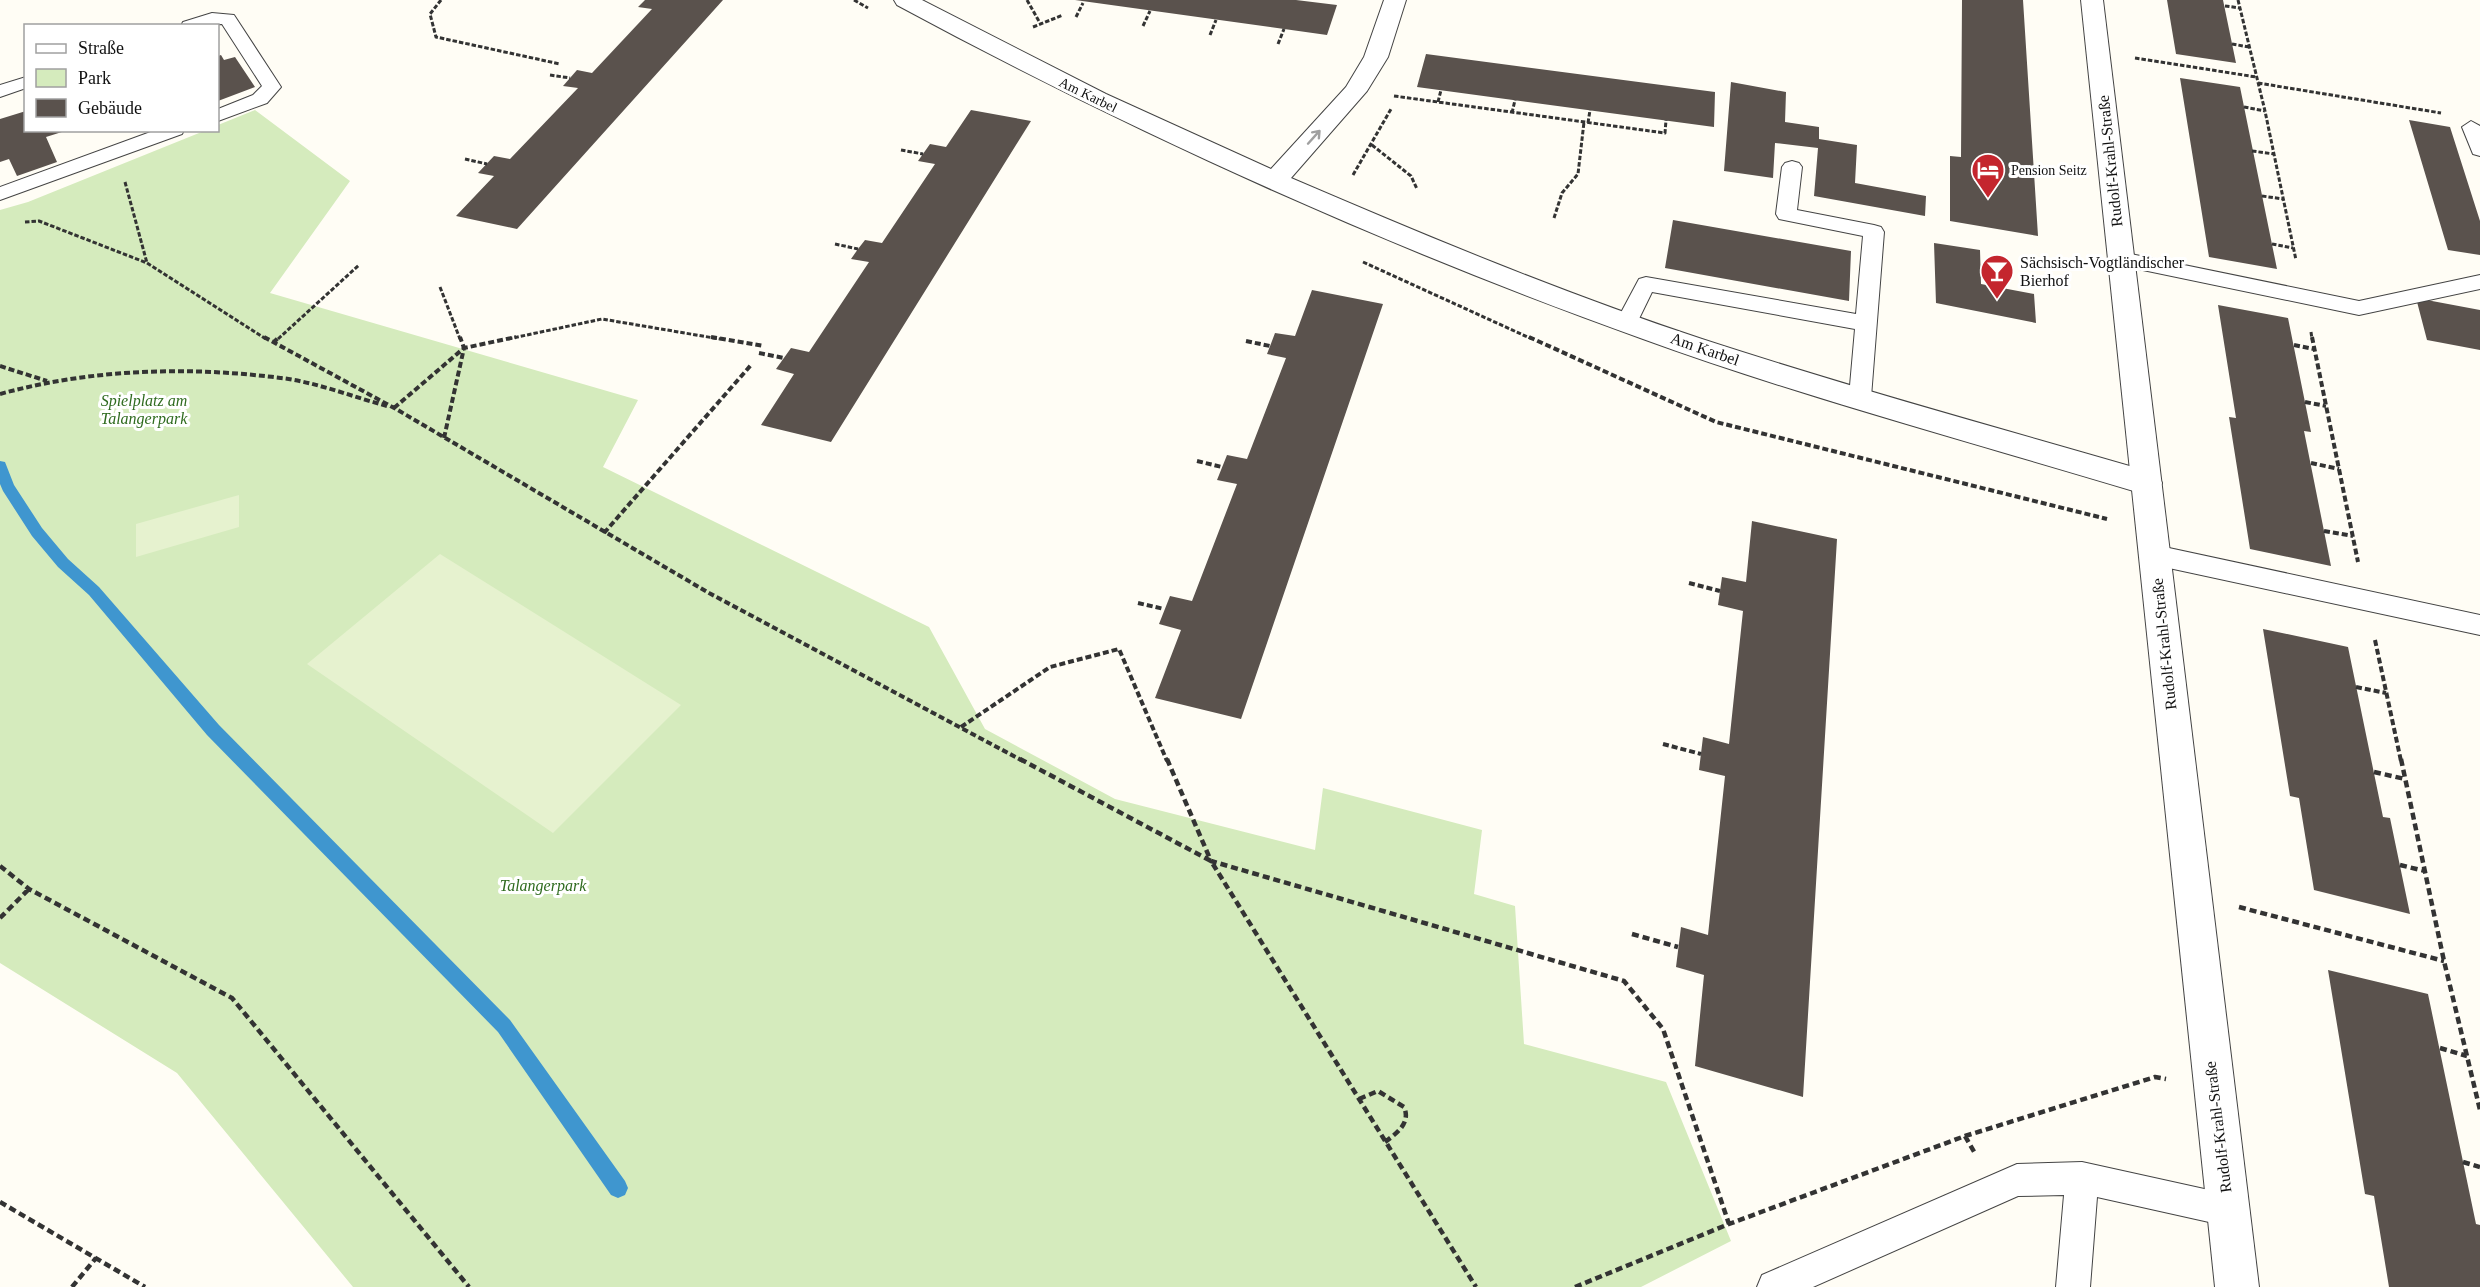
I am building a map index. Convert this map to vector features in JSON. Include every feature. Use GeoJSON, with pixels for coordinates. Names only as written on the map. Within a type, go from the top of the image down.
{"type":"FeatureCollection","features":[{"type":"Feature","properties":{"kind":"street","name":"Am Karbel"},"geometry":{"type":"LineString","coordinates":[[905,0],[1002,54],[1147,124],[1482,266],[1627,322],[1726,357],[2146,483]]}},
{"type":"Feature","properties":{"kind":"street"},"geometry":{"type":"LineString","coordinates":[[1275,180],[1355,91],[1376,57],[1395,0]]}},
{"type":"Feature","properties":{"kind":"street","name":"Rudolf-Krahl-Straße"},"geometry":{"type":"LineString","coordinates":[[2092,0],[2236,1287]]}},
{"type":"Feature","properties":{"kind":"lane"},"geometry":{"type":"LineString","coordinates":[[195,24],[212,18],[228,19],[272,87],[260,99],[219,115]]}},
{"type":"Feature","properties":{"kind":"lane"},"geometry":{"type":"LineString","coordinates":[[0,91],[24,83]]}},
{"type":"Feature","properties":{"kind":"lane"},"geometry":{"type":"LineString","coordinates":[[2471,127],[2480,150]]}},
{"type":"Feature","properties":{"kind":"lane"},"geometry":{"type":"LineString","coordinates":[[0,194],[170,132]]}},
{"type":"Feature","properties":{"kind":"lane"},"geometry":{"type":"LineString","coordinates":[[1792,167],[1786,214],[1874,232],[1860,397]]}},
{"type":"Feature","properties":{"kind":"lane"},"geometry":{"type":"LineString","coordinates":[[2121,259],[2359,308],[2480,282]]}},
{"type":"Feature","properties":{"kind":"lane"},"geometry":{"type":"LineString","coordinates":[[1627,322],[1646,284],[1866,323]]}},
{"type":"Feature","properties":{"kind":"lane"},"geometry":{"type":"LineString","coordinates":[[2153,543],[2366,601],[2480,626]]}},
{"type":"Feature","properties":{"kind":"lane"},"geometry":{"type":"LineString","coordinates":[[1774,1287],[2016,1180],[2082,1178],[2228,1210]]}},
{"type":"Feature","properties":{"kind":"lane"},"geometry":{"type":"LineString","coordinates":[[2073,1287],[2082,1178]]}},
{"type":"Feature","properties":{"kind":"path"},"geometry":{"type":"LineString","coordinates":[[441,0],[430,14],[436,37],[560,64]]}},
{"type":"Feature","properties":{"kind":"path"},"geometry":{"type":"LineString","coordinates":[[1027,0],[1040,23]]}},
{"type":"Feature","properties":{"kind":"path"},"geometry":{"type":"LineString","coordinates":[[1076,17],[1083,3]]}},
{"type":"Feature","properties":{"kind":"path"},"geometry":{"type":"LineString","coordinates":[[2225,6],[2240,8]]}},
{"type":"Feature","properties":{"kind":"path"},"geometry":{"type":"LineString","coordinates":[[1143,26],[1150,11]]}},
{"type":"Feature","properties":{"kind":"path"},"geometry":{"type":"LineString","coordinates":[[1210,35],[1216,20]]}},
{"type":"Feature","properties":{"kind":"path"},"geometry":{"type":"LineString","coordinates":[[1278,44],[1284,29]]}},
{"type":"Feature","properties":{"kind":"path"},"geometry":{"type":"LineString","coordinates":[[2232,44],[2249,47]]}},
{"type":"Feature","properties":{"kind":"path"},"geometry":{"type":"LineString","coordinates":[[2149,60],[2256,77]]}},
{"type":"Feature","properties":{"kind":"path"},"geometry":{"type":"LineString","coordinates":[[550,75],[570,78]]}},
{"type":"Feature","properties":{"kind":"path"},"geometry":{"type":"LineString","coordinates":[[2258,83],[2454,116],[2471,127]]}},
{"type":"Feature","properties":{"kind":"path"},"geometry":{"type":"LineString","coordinates":[[1438,102],[1441,90]]}},
{"type":"Feature","properties":{"kind":"path"},"geometry":{"type":"LineString","coordinates":[[1355,91],[1665,133],[1666,120]]}},
{"type":"Feature","properties":{"kind":"path"},"geometry":{"type":"LineString","coordinates":[[1512,112],[1515,100]]}},
{"type":"Feature","properties":{"kind":"path"},"geometry":{"type":"LineString","coordinates":[[2244,107],[2265,111]]}},
{"type":"Feature","properties":{"kind":"path"},"geometry":{"type":"LineString","coordinates":[[1554,218],[1562,193],[1578,174],[1590,110]]}},
{"type":"Feature","properties":{"kind":"path"},"geometry":{"type":"LineString","coordinates":[[1372,145],[1411,176],[1417,189]]}},
{"type":"Feature","properties":{"kind":"path"},"geometry":{"type":"LineString","coordinates":[[901,150],[923,154]]}},
{"type":"Feature","properties":{"kind":"path"},"geometry":{"type":"LineString","coordinates":[[2252,151],[2274,154]]}},
{"type":"Feature","properties":{"kind":"path"},"geometry":{"type":"LineString","coordinates":[[117,152],[147,263]]}},
{"type":"Feature","properties":{"kind":"path"},"geometry":{"type":"LineString","coordinates":[[465,159],[487,164]]}},
{"type":"Feature","properties":{"kind":"path"},"geometry":{"type":"LineString","coordinates":[[2262,196],[2283,199]]}},
{"type":"Feature","properties":{"kind":"path"},"geometry":{"type":"LineString","coordinates":[[20,223],[39,221],[147,263],[273,344],[396,409],[709,593],[1212,861],[1624,981],[1663,1029],[1729,1224]]}},
{"type":"Feature","properties":{"kind":"path"},"geometry":{"type":"LineString","coordinates":[[835,244],[858,249]]}},
{"type":"Feature","properties":{"kind":"path"},"geometry":{"type":"LineString","coordinates":[[2272,244],[2293,248]]}},
{"type":"Feature","properties":{"kind":"path"},"geometry":{"type":"LineString","coordinates":[[273,344],[359,265]]}},
{"type":"Feature","properties":{"kind":"path"},"geometry":{"type":"LineString","coordinates":[[440,287],[464,348],[444,438]]}},
{"type":"Feature","properties":{"kind":"path"},"geometry":{"type":"LineString","coordinates":[[396,409],[464,348],[602,319],[764,346]]}},
{"type":"Feature","properties":{"kind":"path"},"geometry":{"type":"LineString","coordinates":[[1246,341],[1270,346]]}},
{"type":"Feature","properties":{"kind":"path"},"geometry":{"type":"LineString","coordinates":[[2294,345],[2314,349]]}},
{"type":"Feature","properties":{"kind":"path"},"geometry":{"type":"LineString","coordinates":[[759,353],[784,358]]}},
{"type":"Feature","properties":{"kind":"path"},"geometry":{"type":"LineString","coordinates":[[604,533],[751,365]]}},
{"type":"Feature","properties":{"kind":"path"},"geometry":{"type":"LineString","coordinates":[[0,366],[48,381]]}},
{"type":"Feature","properties":{"kind":"path"},"geometry":{"type":"LineString","coordinates":[[0,394],[48,381],[172,369],[283,378],[396,409]]}},
{"type":"Feature","properties":{"kind":"path"},"geometry":{"type":"LineString","coordinates":[[2305,402],[2326,406]]}},
{"type":"Feature","properties":{"kind":"path"},"geometry":{"type":"LineString","coordinates":[[1716,422],[2153,543]]}},
{"type":"Feature","properties":{"kind":"path"},"geometry":{"type":"LineString","coordinates":[[1197,461],[1222,467]]}},
{"type":"Feature","properties":{"kind":"path"},"geometry":{"type":"LineString","coordinates":[[2311,463],[2339,469]]}},
{"type":"Feature","properties":{"kind":"path"},"geometry":{"type":"LineString","coordinates":[[2324,531],[2353,536]]}},
{"type":"Feature","properties":{"kind":"path"},"geometry":{"type":"LineString","coordinates":[[1689,583],[1720,591]]}},
{"type":"Feature","properties":{"kind":"path"},"geometry":{"type":"LineString","coordinates":[[2366,601],[2444,961],[2480,1110]]}},
{"type":"Feature","properties":{"kind":"path"},"geometry":{"type":"LineString","coordinates":[[1138,603],[1164,609]]}},
{"type":"Feature","properties":{"kind":"path"},"geometry":{"type":"LineString","coordinates":[[961,727],[1050,667],[1119,649],[1212,861],[1476,1287]]}},
{"type":"Feature","properties":{"kind":"path"},"geometry":{"type":"LineString","coordinates":[[2356,687],[2386,693]]}},
{"type":"Feature","properties":{"kind":"path"},"geometry":{"type":"LineString","coordinates":[[1663,744],[1701,754]]}},
{"type":"Feature","properties":{"kind":"path"},"geometry":{"type":"LineString","coordinates":[[2374,772],[2405,779]]}},
{"type":"Feature","properties":{"kind":"path"},"geometry":{"type":"LineString","coordinates":[[2400,865],[2425,871]]}},
{"type":"Feature","properties":{"kind":"path"},"geometry":{"type":"LineString","coordinates":[[0,866],[29,889],[232,998],[469,1287]]}},
{"type":"Feature","properties":{"kind":"path"},"geometry":{"type":"LineString","coordinates":[[0,918],[29,889]]}},
{"type":"Feature","properties":{"kind":"path"},"geometry":{"type":"LineString","coordinates":[[2270,915],[2444,961]]}},
{"type":"Feature","properties":{"kind":"path"},"geometry":{"type":"LineString","coordinates":[[1632,934],[1678,947]]}},
{"type":"Feature","properties":{"kind":"path"},"geometry":{"type":"LineString","coordinates":[[2440,1048],[2467,1056]]}},
{"type":"Feature","properties":{"kind":"path"},"geometry":{"type":"LineString","coordinates":[[1575,1287],[1729,1224],[1965,1136],[2155,1077],[2214,1090]]}},
{"type":"Feature","properties":{"kind":"path"},"geometry":{"type":"LineString","coordinates":[[1359,1099],[1378,1090],[1396,1098],[1407,1112],[1407,1124],[1385,1142]]}},
{"type":"Feature","properties":{"kind":"path"},"geometry":{"type":"LineString","coordinates":[[2463,1162],[2480,1167]]}},
{"type":"Feature","properties":{"kind":"path"},"geometry":{"type":"LineString","coordinates":[[0,1202],[145,1287]]}},
{"type":"Feature","properties":{"kind":"path"},"geometry":{"type":"LineString","coordinates":[[72,1287],[96,1258]]}},
{"type":"Feature","properties":{"kind":"green space","name":"Talangerpark"},"geometry":{"type":"Polygon","coordinates":[[[255,110],[350,181],[270,293],[638,400],[603,467],[929,627],[985,729],[1115,799],[1315,850],[1323,788],[1482,830],[1474,894],[1515,906],[1524,1044],[1666,1082],[1731,1241],[1641,1287],[353,1287],[177,1073],[0,963],[0,210],[28,202],[202,132],[219,132],[219,125],[255,110]]]}},
{"type":"Feature","properties":{"kind":"green space"},"geometry":{"type":"Polygon","coordinates":[[[239,495],[239,527],[136,557],[136,524],[239,495]]]}},
{"type":"Feature","properties":{"kind":"green space"},"geometry":{"type":"Polygon","coordinates":[[[440,554],[681,705],[553,833],[307,664],[440,554]]]}},
{"type":"Feature","properties":{"kind":"building"},"geometry":{"type":"Polygon","coordinates":[[[645,0],[723,0],[517,229],[456,216],[494,176],[478,173],[494,156],[510,159],[578,88],[563,86],[577,70],[592,73],[652,9],[638,7],[645,0]]]}},
{"type":"Feature","properties":{"kind":"building"},"geometry":{"type":"Polygon","coordinates":[[[1075,0],[1296,0],[1337,5],[1327,35],[1075,0]]]}},
{"type":"Feature","properties":{"kind":"building"},"geometry":{"type":"Polygon","coordinates":[[[1962,0],[2023,0],[2038,236],[1950,221],[1950,156],[1961,157],[1962,0]]]}},
{"type":"Feature","properties":{"kind":"building"},"geometry":{"type":"Polygon","coordinates":[[[2167,0],[2223,0],[2236,63],[2176,54],[2167,0]]]}},
{"type":"Feature","properties":{"kind":"building"},"geometry":{"type":"Polygon","coordinates":[[[1426,54],[1715,92],[1714,127],[1417,87],[1426,54]]]}},
{"type":"Feature","properties":{"kind":"building"},"geometry":{"type":"Polygon","coordinates":[[[221,55],[224,60],[235,57],[255,87],[219,101],[219,56],[221,55]]]}},
{"type":"Feature","properties":{"kind":"building"},"geometry":{"type":"Polygon","coordinates":[[[2180,78],[2240,87],[2277,269],[2209,257],[2180,78]]]}},
{"type":"Feature","properties":{"kind":"building"},"geometry":{"type":"Polygon","coordinates":[[[1731,82],[1786,92],[1785,122],[1819,127],[1819,139],[1857,145],[1855,183],[1926,196],[1925,216],[1814,196],[1818,148],[1775,143],[1773,178],[1724,171],[1731,82]]]}},
{"type":"Feature","properties":{"kind":"building"},"geometry":{"type":"Polygon","coordinates":[[[971,110],[1031,121],[831,442],[761,425],[794,374],[776,369],[791,348],[809,352],[869,262],[851,259],[865,240],[882,243],[935,164],[918,161],[930,144],[946,147],[971,110]]]}},
{"type":"Feature","properties":{"kind":"building"},"geometry":{"type":"Polygon","coordinates":[[[24,112],[24,132],[62,132],[46,137],[57,162],[17,176],[9,159],[0,162],[0,119],[24,112]]]}},
{"type":"Feature","properties":{"kind":"building"},"geometry":{"type":"Polygon","coordinates":[[[2409,120],[2450,127],[2480,221],[2480,255],[2448,250],[2409,120]]]}},
{"type":"Feature","properties":{"kind":"building"},"geometry":{"type":"Polygon","coordinates":[[[1673,220],[1851,251],[1849,301],[1665,268],[1673,220]]]}},
{"type":"Feature","properties":{"kind":"building"},"geometry":{"type":"Polygon","coordinates":[[[1934,243],[1980,250],[1981,284],[2034,294],[2036,323],[1936,303],[1934,243]]]}},
{"type":"Feature","properties":{"kind":"building"},"geometry":{"type":"Polygon","coordinates":[[[1312,290],[1383,304],[1241,719],[1155,698],[1181,630],[1159,624],[1170,596],[1192,601],[1237,484],[1217,480],[1227,455],[1247,459],[1286,358],[1267,354],[1275,333],[1295,336],[1312,290]]]}},
{"type":"Feature","properties":{"kind":"building"},"geometry":{"type":"Polygon","coordinates":[[[2416,298],[2480,310],[2480,350],[2427,340],[2416,298]]]}},
{"type":"Feature","properties":{"kind":"building"},"geometry":{"type":"Polygon","coordinates":[[[2218,305],[2288,318],[2311,432],[2304,431],[2331,566],[2250,549],[2229,417],[2236,418],[2218,305]]]}},
{"type":"Feature","properties":{"kind":"building"},"geometry":{"type":"Polygon","coordinates":[[[1752,521],[1837,539],[1803,1097],[1695,1066],[1704,975],[1676,967],[1681,927],[1708,935],[1725,776],[1699,770],[1703,737],[1729,744],[1743,611],[1718,605],[1722,577],[1746,582],[1752,521]]]}},
{"type":"Feature","properties":{"kind":"building"},"geometry":{"type":"Polygon","coordinates":[[[2263,629],[2348,647],[2383,817],[2390,818],[2410,914],[2314,890],[2299,798],[2290,796],[2263,629]]]}},
{"type":"Feature","properties":{"kind":"building"},"geometry":{"type":"Polygon","coordinates":[[[2328,970],[2428,994],[2476,1224],[2480,1225],[2480,1287],[2389,1287],[2374,1196],[2365,1194],[2328,970]]]}},
{"type":"Feature","properties":{"kind":"waterway"},"geometry":{"type":"LineString","coordinates":[[0,466],[8,487],[37,532],[63,563],[94,591],[213,730],[504,1026],[618,1188]]}},
{"type":"Feature","properties":{"kind":"place","name":"Pension Seitz"},"geometry":{"type":"Point","coordinates":[1988,199]}},
{"type":"Feature","properties":{"kind":"place","name":"Sächsisch-Vogtländischer Bierhof"},"geometry":{"type":"Point","coordinates":[1997,300]}},
{"type":"Feature","properties":{"kind":"park label","name":"Spielplatz am Talangerpark"},"geometry":{"type":"Point","coordinates":[144,409]}}]}
